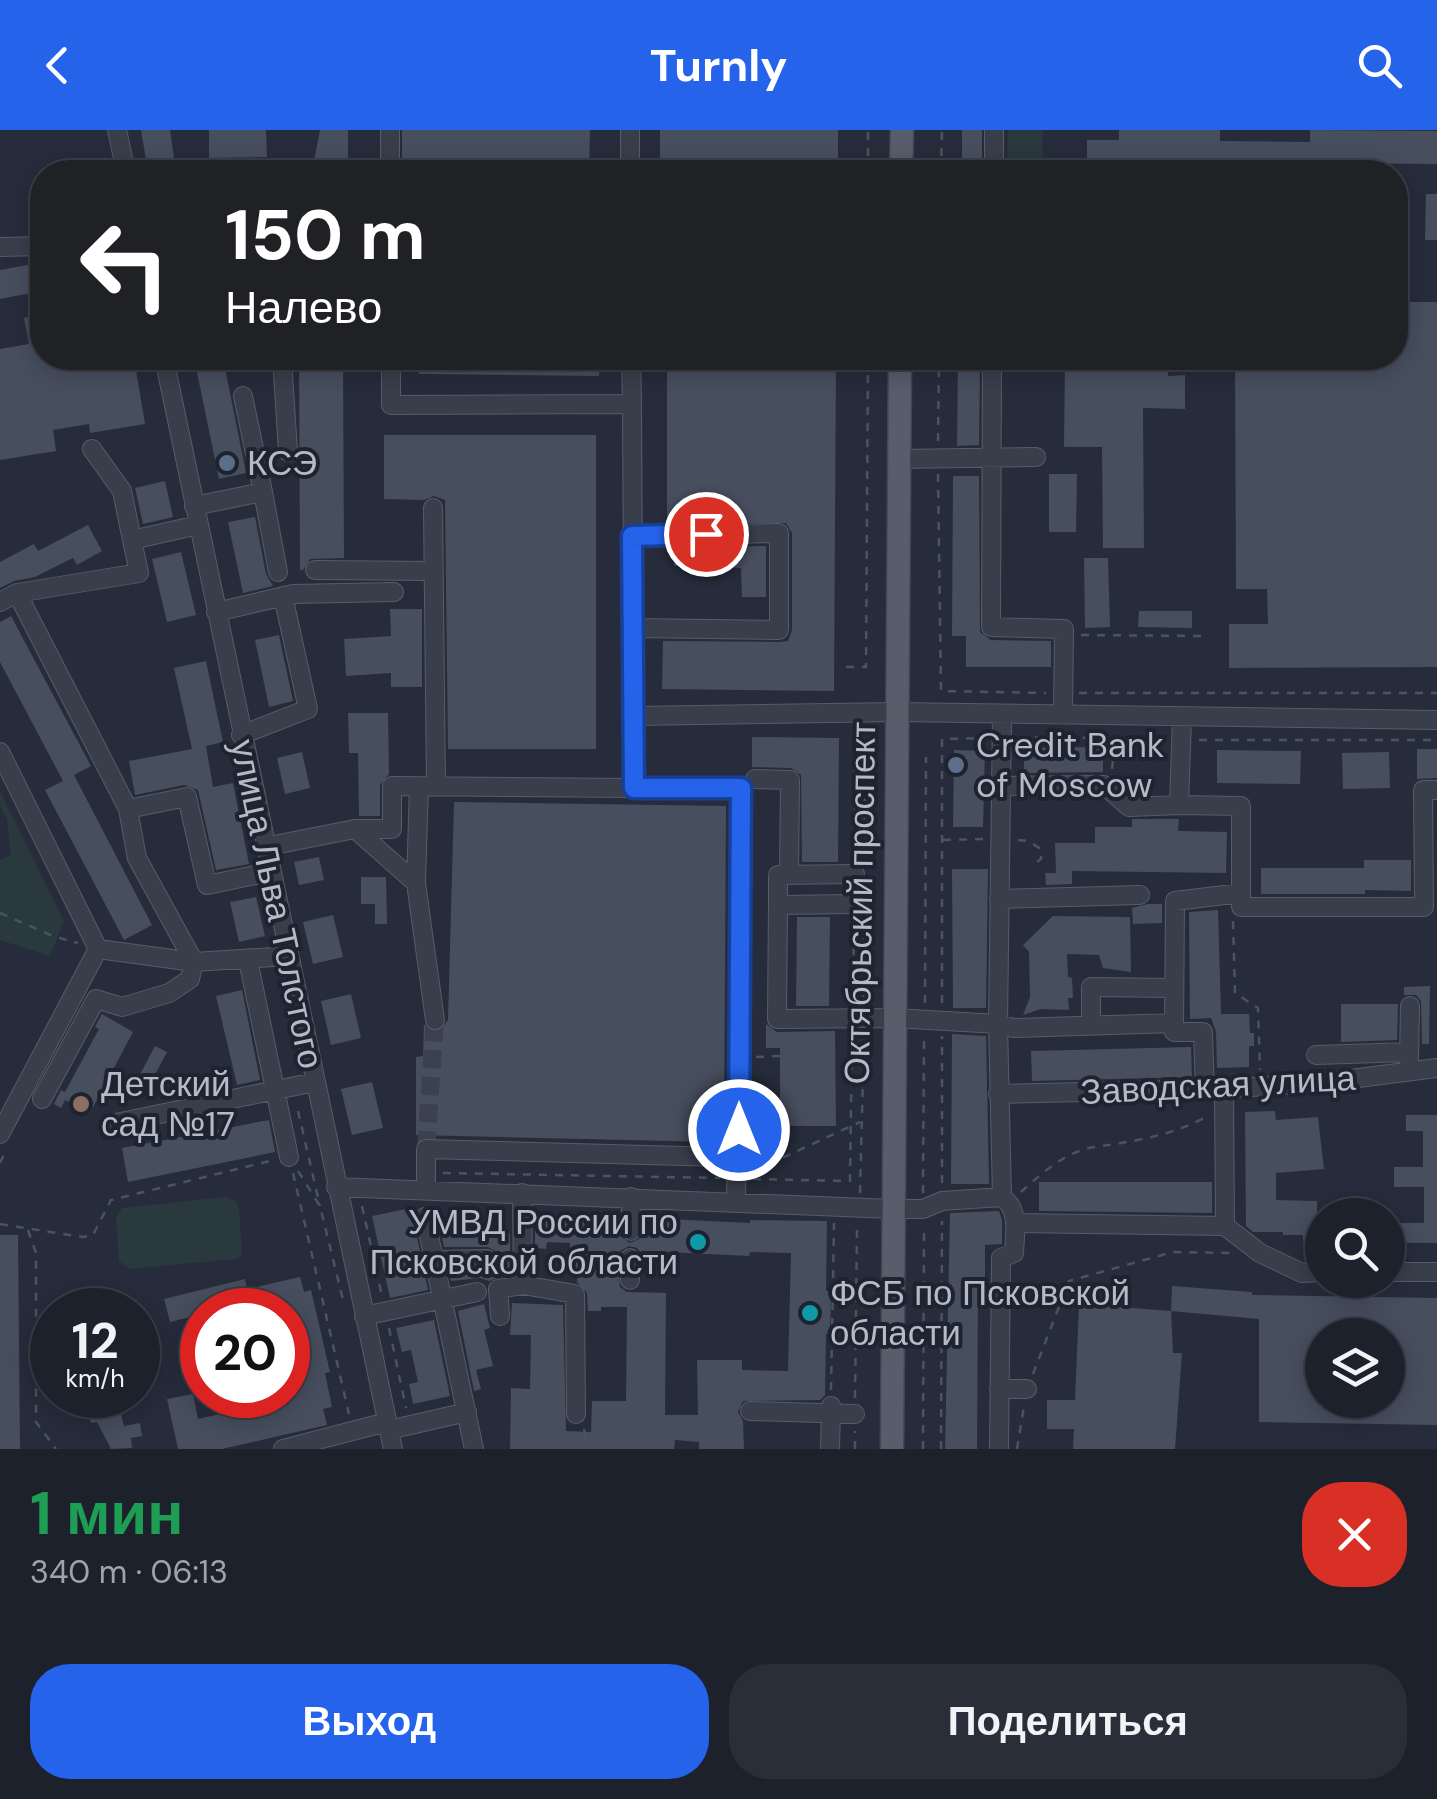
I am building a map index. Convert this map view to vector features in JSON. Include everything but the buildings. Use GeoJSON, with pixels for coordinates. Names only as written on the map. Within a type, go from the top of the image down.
{"type":"FeatureCollection","features":[{"type":"Feature","properties":{"kind":"main road"},"geometry":{"type":"LineString","coordinates":[[902,130],[902,160]]}},
{"type":"Feature","properties":{"kind":"main road","name":"Октябрьский проспект"},"geometry":{"type":"LineString","coordinates":[[892,1449],[900,370]]}},
{"type":"Feature","properties":{"kind":"street"},"geometry":{"type":"LineString","coordinates":[[117,130],[123,160]]}},
{"type":"Feature","properties":{"kind":"street"},"geometry":{"type":"LineString","coordinates":[[390,130],[390,160]]}},
{"type":"Feature","properties":{"kind":"street"},"geometry":{"type":"LineString","coordinates":[[630,130],[630,160]]}},
{"type":"Feature","properties":{"kind":"street"},"geometry":{"type":"LineString","coordinates":[[994,130],[994,160]]}},
{"type":"Feature","properties":{"kind":"street"},"geometry":{"type":"LineString","coordinates":[[0,247],[30,246]]}},
{"type":"Feature","properties":{"kind":"street","name":"улица Льва Толстого"},"geometry":{"type":"LineString","coordinates":[[166,370],[334,1179],[356,1316],[390,1434]]}},
{"type":"Feature","properties":{"kind":"street"},"geometry":{"type":"LineString","coordinates":[[283,370],[288,452]]}},
{"type":"Feature","properties":{"kind":"street"},"geometry":{"type":"LineString","coordinates":[[391,370],[391,406],[632,404]]}},
{"type":"Feature","properties":{"kind":"street"},"geometry":{"type":"LineString","coordinates":[[631,370],[634,788]]}},
{"type":"Feature","properties":{"kind":"street"},"geometry":{"type":"LineString","coordinates":[[992,370],[991,627],[1064,628],[1063,715]]}},
{"type":"Feature","properties":{"kind":"street"},"geometry":{"type":"LineString","coordinates":[[243,396],[278,572]]}},
{"type":"Feature","properties":{"kind":"street"},"geometry":{"type":"LineString","coordinates":[[42,1099],[96,1000],[122,1007],[170,993],[190,979],[194,962],[137,858],[128,809],[8,597],[139,573],[122,490],[92,449]]}},
{"type":"Feature","properties":{"kind":"street"},"geometry":{"type":"LineString","coordinates":[[900,458],[1036,457]]}},
{"type":"Feature","properties":{"kind":"street"},"geometry":{"type":"LineString","coordinates":[[132,540],[263,492]]}},
{"type":"Feature","properties":{"kind":"street"},"geometry":{"type":"LineString","coordinates":[[433,508],[428,786],[416,883],[435,1020]]}},
{"type":"Feature","properties":{"kind":"street"},"geometry":{"type":"LineString","coordinates":[[632,536],[779,533],[779,630],[633,628]]}},
{"type":"Feature","properties":{"kind":"street"},"geometry":{"type":"LineString","coordinates":[[315,570],[434,571]]}},
{"type":"Feature","properties":{"kind":"street"},"geometry":{"type":"LineString","coordinates":[[216,612],[283,596],[394,592]]}},
{"type":"Feature","properties":{"kind":"street"},"geometry":{"type":"LineString","coordinates":[[241,735],[308,709],[283,596]]}},
{"type":"Feature","properties":{"kind":"street"},"geometry":{"type":"LineString","coordinates":[[633,716],[897,712],[1437,720]]}},
{"type":"Feature","properties":{"kind":"street"},"geometry":{"type":"LineString","coordinates":[[999,1449],[1001,1258],[1014,1253],[1016,1223],[1012,1206],[1004,1198],[998,1094],[1002,714]]}},
{"type":"Feature","properties":{"kind":"street"},"geometry":{"type":"LineString","coordinates":[[1180,805],[1182,717]]}},
{"type":"Feature","properties":{"kind":"street"},"geometry":{"type":"LineString","coordinates":[[0,752],[98,949]]}},
{"type":"Feature","properties":{"kind":"street"},"geometry":{"type":"LineString","coordinates":[[755,779],[790,780],[790,875]]}},
{"type":"Feature","properties":{"kind":"street"},"geometry":{"type":"LineString","coordinates":[[1001,786],[1104,785],[1129,807],[1241,806],[1241,900]]}},
{"type":"Feature","properties":{"kind":"street"},"geometry":{"type":"LineString","coordinates":[[264,847],[355,829],[392,829],[392,786],[741,788],[736,1201]]}},
{"type":"Feature","properties":{"kind":"street"},"geometry":{"type":"LineString","coordinates":[[1204,1090],[1202,1032],[1174,1032],[1175,900],[1424,906],[1423,790],[1437,790]]}},
{"type":"Feature","properties":{"kind":"street"},"geometry":{"type":"LineString","coordinates":[[128,809],[187,797],[207,886],[270,872]]}},
{"type":"Feature","properties":{"kind":"street"},"geometry":{"type":"LineString","coordinates":[[355,829],[416,883]]}},
{"type":"Feature","properties":{"kind":"street"},"geometry":{"type":"LineString","coordinates":[[860,866],[778,875],[777,1019],[894,1018],[1014,1028],[1174,1024]]}},
{"type":"Feature","properties":{"kind":"street"},"geometry":{"type":"LineString","coordinates":[[999,899],[1140,895]]}},
{"type":"Feature","properties":{"kind":"street"},"geometry":{"type":"LineString","coordinates":[[778,905],[859,911]]}},
{"type":"Feature","properties":{"kind":"street"},"geometry":{"type":"LineString","coordinates":[[98,949],[194,962],[288,956]]}},
{"type":"Feature","properties":{"kind":"street"},"geometry":{"type":"LineString","coordinates":[[0,1134],[98,949]]}},
{"type":"Feature","properties":{"kind":"street"},"geometry":{"type":"LineString","coordinates":[[248,960],[290,1157]]}},
{"type":"Feature","properties":{"kind":"street"},"geometry":{"type":"LineString","coordinates":[[1091,1026],[1091,987],[1173,988]]}},
{"type":"Feature","properties":{"kind":"street"},"geometry":{"type":"LineString","coordinates":[[1316,1054],[1410,1062],[1410,1006]]}},
{"type":"Feature","properties":{"kind":"street","name":"Заводская улица"},"geometry":{"type":"LineString","coordinates":[[998,1094],[1204,1090],[1224,1095],[1410,1062],[1437,1068]]}},
{"type":"Feature","properties":{"kind":"street"},"geometry":{"type":"LineString","coordinates":[[116,1123],[314,1082]]}},
{"type":"Feature","properties":{"kind":"street"},"geometry":{"type":"LineString","coordinates":[[1224,1095],[1224,1226]]}},
{"type":"Feature","properties":{"kind":"street"},"geometry":{"type":"LineString","coordinates":[[426,1181],[426,1150],[721,1156],[739,1130]]}},
{"type":"Feature","properties":{"kind":"street"},"geometry":{"type":"LineString","coordinates":[[334,1179],[426,1181],[522,1193],[892,1209],[923,1209],[942,1201],[1004,1198]]}},
{"type":"Feature","properties":{"kind":"street"},"geometry":{"type":"LineString","coordinates":[[522,1193],[523,1286]]}},
{"type":"Feature","properties":{"kind":"street"},"geometry":{"type":"LineString","coordinates":[[631,1231],[632,1197]]}},
{"type":"Feature","properties":{"kind":"street"},"geometry":{"type":"LineString","coordinates":[[425,1217],[474,1449]]}},
{"type":"Feature","properties":{"kind":"street"},"geometry":{"type":"LineString","coordinates":[[1016,1223],[1224,1226],[1295,1278],[1305,1276]]}},
{"type":"Feature","properties":{"kind":"street"},"geometry":{"type":"LineString","coordinates":[[630,1258],[630,1280]]}},
{"type":"Feature","properties":{"kind":"street"},"geometry":{"type":"LineString","coordinates":[[434,1260],[488,1259]]}},
{"type":"Feature","properties":{"kind":"street"},"geometry":{"type":"LineString","coordinates":[[1405,1272],[1437,1272]]}},
{"type":"Feature","properties":{"kind":"street"},"geometry":{"type":"LineString","coordinates":[[500,1316],[498,1289],[523,1286],[576,1294],[576,1414]]}},
{"type":"Feature","properties":{"kind":"street"},"geometry":{"type":"LineString","coordinates":[[356,1316],[477,1292]]}},
{"type":"Feature","properties":{"kind":"street"},"geometry":{"type":"LineString","coordinates":[[1000,1390],[1027,1390]]}},
{"type":"Feature","properties":{"kind":"street"},"geometry":{"type":"LineString","coordinates":[[750,1410],[831,1410],[855,1414]]}},
{"type":"Feature","properties":{"kind":"street"},"geometry":{"type":"LineString","coordinates":[[830,1449],[831,1410]]}},
{"type":"Feature","properties":{"kind":"street"},"geometry":{"type":"LineString","coordinates":[[282,1449],[353,1431],[390,1434],[467,1412]]}},
{"type":"Feature","properties":{"kind":"path"},"geometry":{"type":"LineString","coordinates":[[868,130],[868,160]]}},
{"type":"Feature","properties":{"kind":"path"},"geometry":{"type":"LineString","coordinates":[[941,160],[942,130]]}},
{"type":"Feature","properties":{"kind":"path"},"geometry":{"type":"LineString","coordinates":[[846,667],[866,666],[868,370]]}},
{"type":"Feature","properties":{"kind":"path"},"geometry":{"type":"LineString","coordinates":[[939,370],[941,691],[1437,693]]}},
{"type":"Feature","properties":{"kind":"path"},"geometry":{"type":"LineString","coordinates":[[1064,634],[1207,636]]}},
{"type":"Feature","properties":{"kind":"path"},"geometry":{"type":"LineString","coordinates":[[1110,790],[1115,738]]}},
{"type":"Feature","properties":{"kind":"path"},"geometry":{"type":"LineString","coordinates":[[923,1449],[923,1209],[942,739],[1437,740]]}},
{"type":"Feature","properties":{"kind":"path"},"geometry":{"type":"LineString","coordinates":[[926,757],[942,1201],[941,1449]]}},
{"type":"Feature","properties":{"kind":"path"},"geometry":{"type":"LineString","coordinates":[[865,759],[860,866],[855,760],[865,759]]}},
{"type":"Feature","properties":{"kind":"path"},"geometry":{"type":"LineString","coordinates":[[1241,900],[1232,916],[1235,993],[1258,1008],[1261,1087]]}},
{"type":"Feature","properties":{"kind":"path"},"geometry":{"type":"LineString","coordinates":[[855,1449],[862,1121],[859,911]]}},
{"type":"Feature","properties":{"kind":"path"},"geometry":{"type":"LineString","coordinates":[[850,1181],[859,911]]}},
{"type":"Feature","properties":{"kind":"path"},"geometry":{"type":"LineString","coordinates":[[0,913],[52,936],[98,949]]}},
{"type":"Feature","properties":{"kind":"path"},"geometry":{"type":"LineString","coordinates":[[752,1057],[780,1056]]}},
{"type":"Feature","properties":{"kind":"path"},"geometry":{"type":"LineString","coordinates":[[1004,1198],[1021,1192],[1043,1170],[1096,1147],[1108,1148],[1188,1128],[1214,1113],[1224,1095]]}},
{"type":"Feature","properties":{"kind":"path"},"geometry":{"type":"LineString","coordinates":[[738,1179],[862,1121]]}},
{"type":"Feature","properties":{"kind":"path"},"geometry":{"type":"LineString","coordinates":[[0,1224],[83,1238],[93,1234],[110,1200],[290,1157],[334,1179]]}},
{"type":"Feature","properties":{"kind":"path"},"geometry":{"type":"LineString","coordinates":[[290,1157],[320,1206],[356,1316]]}},
{"type":"Feature","properties":{"kind":"path"},"geometry":{"type":"LineString","coordinates":[[290,1157],[353,1431]]}},
{"type":"Feature","properties":{"kind":"path"},"geometry":{"type":"LineString","coordinates":[[426,1181],[860,1182]]}},
{"type":"Feature","properties":{"kind":"path"},"geometry":{"type":"LineString","coordinates":[[831,1410],[835,1206]]}},
{"type":"Feature","properties":{"kind":"path"},"geometry":{"type":"LineString","coordinates":[[27,1229],[36,1253],[36,1422],[56,1449]]}},
{"type":"Feature","properties":{"kind":"path"},"geometry":{"type":"LineString","coordinates":[[1017,1449],[1027,1390],[1070,1281],[1173,1252],[1260,1253]]}},
{"type":"Feature","properties":{"kind":"shaded area"},"geometry":{"type":"Polygon","coordinates":[[[1008,130],[1043,130],[1042,160],[1007,160],[1008,130]]]}},
{"type":"Feature","properties":{"kind":"shaded area"},"geometry":{"type":"Polygon","coordinates":[[[0,791],[64,921],[50,956],[0,940],[0,860],[11,855],[0,791]]]}},
{"type":"Feature","properties":{"kind":"shaded area"},"geometry":{"type":"Polygon","coordinates":[[[226,1197],[237,1202],[239,1208],[242,1254],[237,1259],[129,1269],[119,1261],[116,1217],[122,1208],[226,1197]]]}},
{"type":"Feature","properties":{"kind":"tunnel"},"geometry":{"type":"LineString","coordinates":[[426,1149],[435,1020]]}},
{"type":"Feature","properties":{"kind":"place","name":"КСЭ"},"geometry":{"type":"Point","coordinates":[227,463]}},
{"type":"Feature","properties":{"kind":"place","name":"Credit Bank of Moscow"},"geometry":{"type":"Point","coordinates":[956,765]}},
{"type":"Feature","properties":{"kind":"place","name":"Детский сад №17"},"geometry":{"type":"Point","coordinates":[81,1104]}},
{"type":"Feature","properties":{"kind":"place","name":"УМВД России по Псковской области"},"geometry":{"type":"Point","coordinates":[698,1242]}},
{"type":"Feature","properties":{"kind":"place","name":"ФСБ по Псковской области"},"geometry":{"type":"Point","coordinates":[810,1313]}},
{"type":"Feature","properties":{"kind":"route"},"geometry":{"type":"LineString","coordinates":[[706,534],[632,536],[634,788],[741,788],[739,1130]]}}]}
